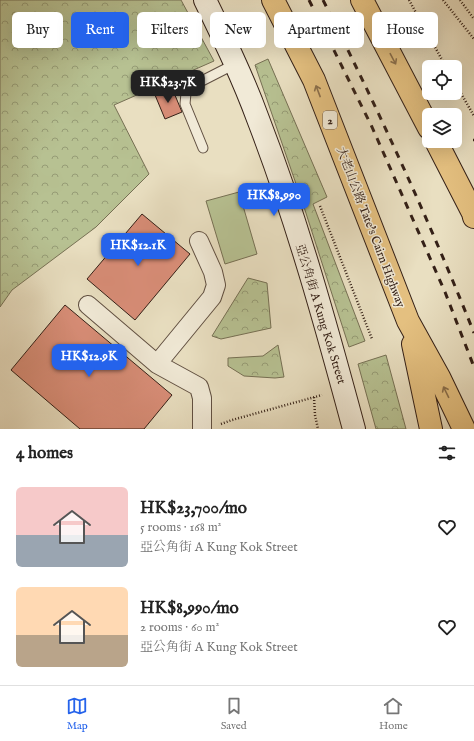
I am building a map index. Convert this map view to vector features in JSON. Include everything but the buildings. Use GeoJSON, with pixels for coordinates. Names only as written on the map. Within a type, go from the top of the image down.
{"type":"FeatureCollection","features":[{"type":"Feature","properties":{"kind":"highway","name":"大老山公路 Tate's Cairn Highway"},"geometry":{"type":"LineString","coordinates":[[273,0],[314,80],[408,321],[439,377],[464,429]]}},
{"type":"Feature","properties":{"kind":"highway"},"geometry":{"type":"LineString","coordinates":[[362,0],[422,115]]}},
{"type":"Feature","properties":{"kind":"highway"},"geometry":{"type":"LineString","coordinates":[[440,148],[474,215]]}},
{"type":"Feature","properties":{"kind":"highway"},"geometry":{"type":"LineString","coordinates":[[408,321],[431,429]]}},
{"type":"Feature","properties":{"kind":"main road","name":"亞公角街 A Kung Kok Street"},"geometry":{"type":"LineString","coordinates":[[205,0],[235,64],[258,119],[289,206],[308,266],[354,429]]}},
{"type":"Feature","properties":{"kind":"street"},"geometry":{"type":"LineString","coordinates":[[157,364],[212,297],[216,284],[213,272],[199,241]]}},
{"type":"Feature","properties":{"kind":"street"},"geometry":{"type":"LineString","coordinates":[[88,305],[157,364],[199,387],[210,428]]}},
{"type":"Feature","properties":{"kind":"lane"},"geometry":{"type":"LineString","coordinates":[[203,148],[185,104],[186,93],[190,87],[235,64]]}},
{"type":"Feature","properties":{"kind":"path"},"geometry":{"type":"LineString","coordinates":[[409,0],[442,60]]}},
{"type":"Feature","properties":{"kind":"path"},"geometry":{"type":"LineString","coordinates":[[443,0],[474,39]]}},
{"type":"Feature","properties":{"kind":"path"},"geometry":{"type":"LineString","coordinates":[[460,0],[474,19]]}},
{"type":"Feature","properties":{"kind":"path"},"geometry":{"type":"LineString","coordinates":[[462,95],[474,116]]}},
{"type":"Feature","properties":{"kind":"path"},"geometry":{"type":"LineString","coordinates":[[320,206],[372,339]]}},
{"type":"Feature","properties":{"kind":"path"},"geometry":{"type":"LineString","coordinates":[[210,428],[232,420],[327,394]]}},
{"type":"Feature","properties":{"kind":"path"},"geometry":{"type":"LineString","coordinates":[[314,397],[314,416],[318,429]]}},
{"type":"Feature","properties":{"kind":"green space"},"geometry":{"type":"Polygon","coordinates":[[[0,0],[181,0],[187,12],[137,12],[137,48],[202,48],[202,39],[214,61],[114,105],[149,174],[96,227],[12,290],[0,307],[0,0]]]}},
{"type":"Feature","properties":{"kind":"green space"},"geometry":{"type":"Polygon","coordinates":[[[268,59],[327,197],[313,204],[365,341],[349,347],[304,207],[255,65],[268,59]]]}},
{"type":"Feature","properties":{"kind":"green space"},"geometry":{"type":"Polygon","coordinates":[[[239,192],[257,254],[225,264],[206,201],[239,192]]]}},
{"type":"Feature","properties":{"kind":"green space"},"geometry":{"type":"Polygon","coordinates":[[[248,278],[267,283],[271,328],[221,339],[212,336],[248,278]]]}},
{"type":"Feature","properties":{"kind":"green space"},"geometry":{"type":"Polygon","coordinates":[[[278,345],[284,377],[275,378],[244,376],[228,366],[228,358],[263,356],[278,345]]]}},
{"type":"Feature","properties":{"kind":"green space"},"geometry":{"type":"Polygon","coordinates":[[[386,355],[406,429],[376,429],[358,364],[386,355]]]}},
{"type":"Feature","properties":{"kind":"railway"},"geometry":{"type":"LineString","coordinates":[[309,0],[372,127],[445,292],[474,367]]}},
{"type":"Feature","properties":{"kind":"railway"},"geometry":{"type":"LineString","coordinates":[[323,0],[402,165],[474,333]]}}]}
